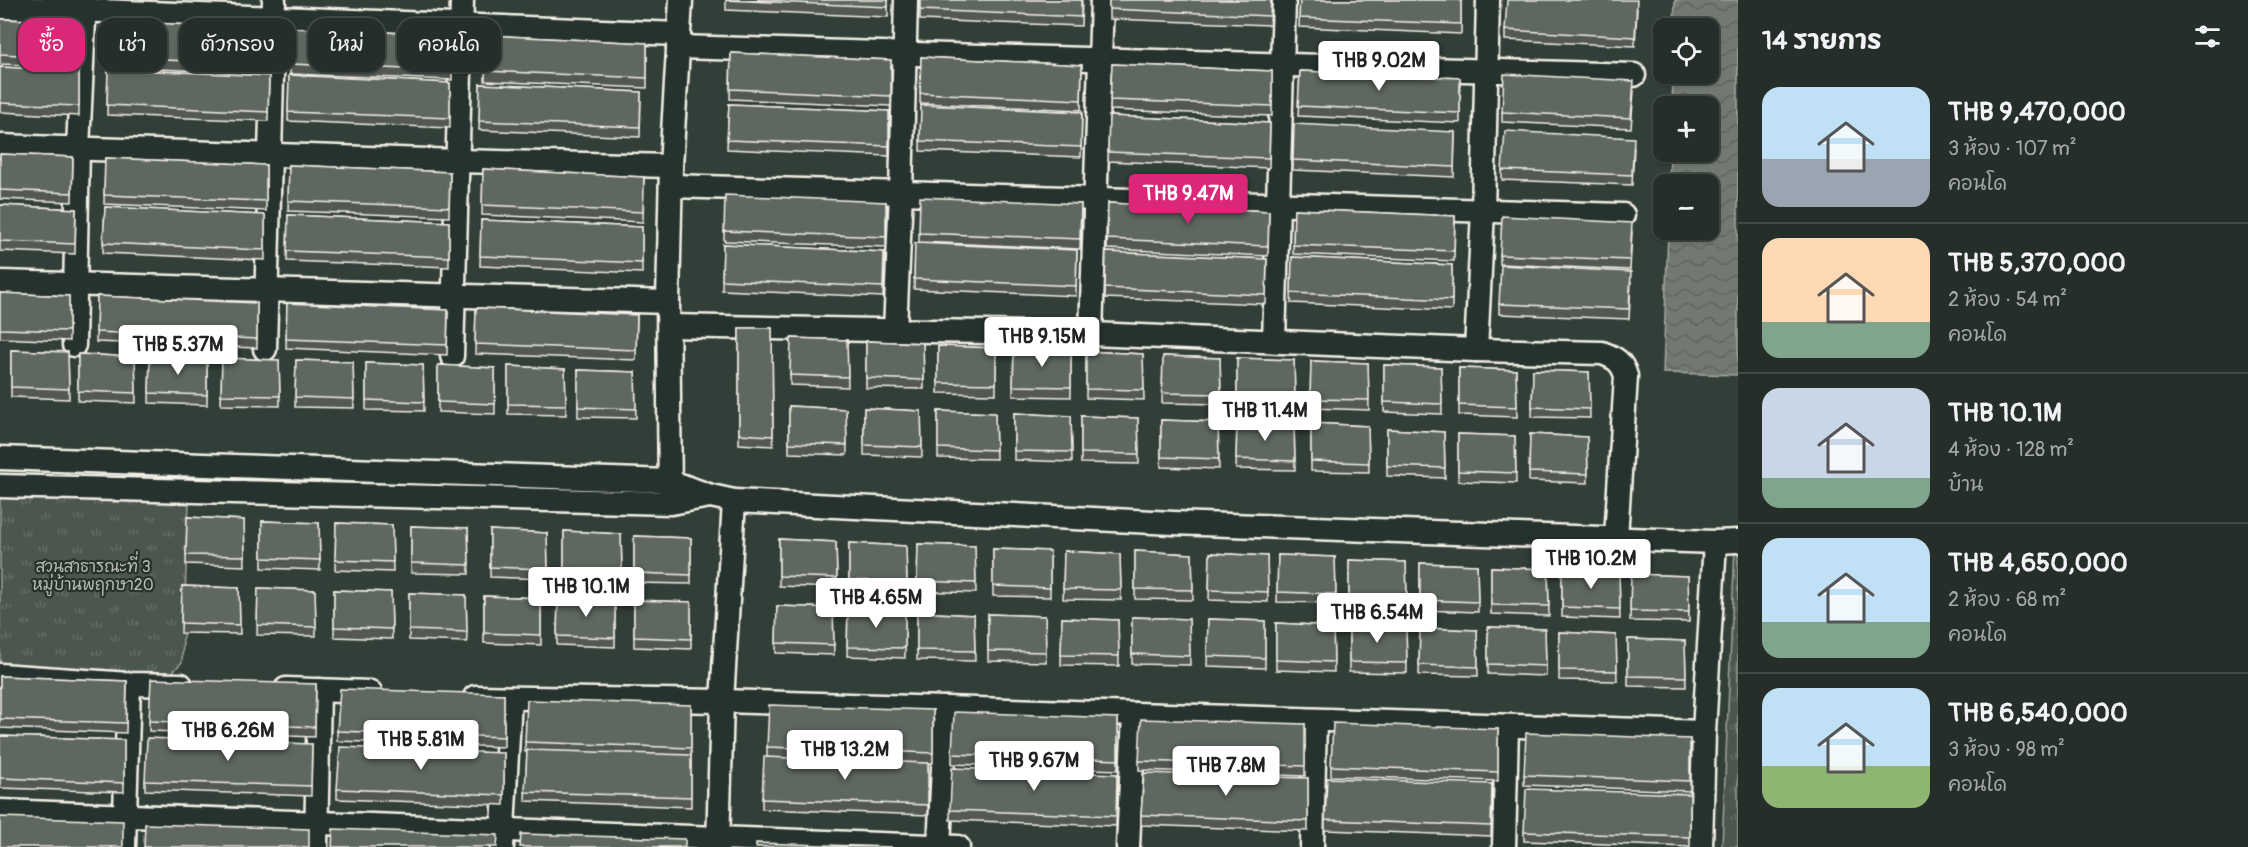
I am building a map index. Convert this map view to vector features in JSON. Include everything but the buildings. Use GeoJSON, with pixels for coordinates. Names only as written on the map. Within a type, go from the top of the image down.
{"type":"FeatureCollection","features":[{"type":"Feature","properties":{"kind":"street"},"geometry":{"type":"LineString","coordinates":[[461,18],[462,0]]}},
{"type":"Feature","properties":{"kind":"street"},"geometry":{"type":"LineString","coordinates":[[670,492],[668,302],[671,176],[681,0]]}},
{"type":"Feature","properties":{"kind":"street"},"geometry":{"type":"LineString","coordinates":[[895,331],[902,192],[906,0]]}},
{"type":"Feature","properties":{"kind":"street"},"geometry":{"type":"LineString","coordinates":[[1092,334],[1102,0]]}},
{"type":"Feature","properties":{"kind":"street"},"geometry":{"type":"LineString","coordinates":[[1274,341],[1284,0]]}},
{"type":"Feature","properties":{"kind":"street"},"geometry":{"type":"LineString","coordinates":[[1476,350],[1483,212],[1488,0]]}},
{"type":"Feature","properties":{"kind":"street"},"geometry":{"type":"LineString","coordinates":[[0,8],[85,5],[274,9],[397,20]]}},
{"type":"Feature","properties":{"kind":"street"},"geometry":{"type":"LineString","coordinates":[[74,345],[78,148],[85,5]]}},
{"type":"Feature","properties":{"kind":"street"},"geometry":{"type":"LineString","coordinates":[[265,349],[274,9]]}},
{"type":"Feature","properties":{"kind":"street"},"geometry":{"type":"LineString","coordinates":[[501,28],[679,41],[712,47],[905,55],[1634,75]]}},
{"type":"Feature","properties":{"kind":"street"},"geometry":{"type":"LineString","coordinates":[[452,356],[460,72]]}},
{"type":"Feature","properties":{"kind":"street"},"geometry":{"type":"LineString","coordinates":[[0,146],[458,161],[902,192],[1623,215]]}},
{"type":"Feature","properties":{"kind":"street"},"geometry":{"type":"LineString","coordinates":[[0,282],[668,302]]}},
{"type":"Feature","properties":{"kind":"street"},"geometry":{"type":"LineString","coordinates":[[669,326],[1092,334],[1602,353],[1617,359],[1623,366],[1626,376],[1616,538]]}},
{"type":"Feature","properties":{"kind":"street"},"geometry":{"type":"LineString","coordinates":[[0,458],[670,492],[734,501],[1173,523],[1738,541]]}},
{"type":"Feature","properties":{"kind":"street"},"geometry":{"type":"LineString","coordinates":[[0,486],[670,492]]}},
{"type":"Feature","properties":{"kind":"street"},"geometry":{"type":"LineString","coordinates":[[718,842],[722,701],[734,501]]}},
{"type":"Feature","properties":{"kind":"street"},"geometry":{"type":"LineString","coordinates":[[1701,847],[1704,732],[1715,542]]}},
{"type":"Feature","properties":{"kind":"street"},"geometry":{"type":"LineString","coordinates":[[0,675],[129,684],[200,686]]}},
{"type":"Feature","properties":{"kind":"street"},"geometry":{"type":"LineString","coordinates":[[123,847],[129,684]]}},
{"type":"Feature","properties":{"kind":"street"},"geometry":{"type":"LineString","coordinates":[[260,688],[391,693]]}},
{"type":"Feature","properties":{"kind":"street"},"geometry":{"type":"LineString","coordinates":[[316,847],[319,690]]}},
{"type":"Feature","properties":{"kind":"street"},"geometry":{"type":"LineString","coordinates":[[450,696],[722,701],[1507,728],[1704,732]]}},
{"type":"Feature","properties":{"kind":"street"},"geometry":{"type":"LineString","coordinates":[[502,839],[510,698]]}},
{"type":"Feature","properties":{"kind":"street"},"geometry":{"type":"LineString","coordinates":[[939,847],[946,708]]}},
{"type":"Feature","properties":{"kind":"street"},"geometry":{"type":"LineString","coordinates":[[1128,847],[1134,714]]}},
{"type":"Feature","properties":{"kind":"street"},"geometry":{"type":"LineString","coordinates":[[1312,847],[1315,720]]}},
{"type":"Feature","properties":{"kind":"street"},"geometry":{"type":"LineString","coordinates":[[1504,847],[1507,728]]}},
{"type":"Feature","properties":{"kind":"street"},"geometry":{"type":"LineString","coordinates":[[0,811],[317,823],[502,839],[958,847]]}},
{"type":"Feature","properties":{"kind":"green space","name":"สวนสาธารณะที่ 3 หมู่บ้านพฤกษา20"},"geometry":{"type":"Polygon","coordinates":[[[0,479],[177,484],[189,503],[182,662],[162,683],[0,678],[0,479]]]}},
{"type":"Feature","properties":{"kind":"green space"},"geometry":{"type":"Polygon","coordinates":[[[1735,547],[1738,547],[1738,847],[1722,847],[1735,547]]]}},
{"type":"Feature","properties":{"kind":"water"},"geometry":{"type":"Polygon","coordinates":[[[1675,0],[1738,0],[1738,375],[1663,373],[1668,240],[1719,240],[1719,174],[1669,174],[1670,162],[1719,162],[1719,96],[1672,96],[1673,84],[1719,84],[1719,18],[1674,18],[1675,0]]]}}]}
